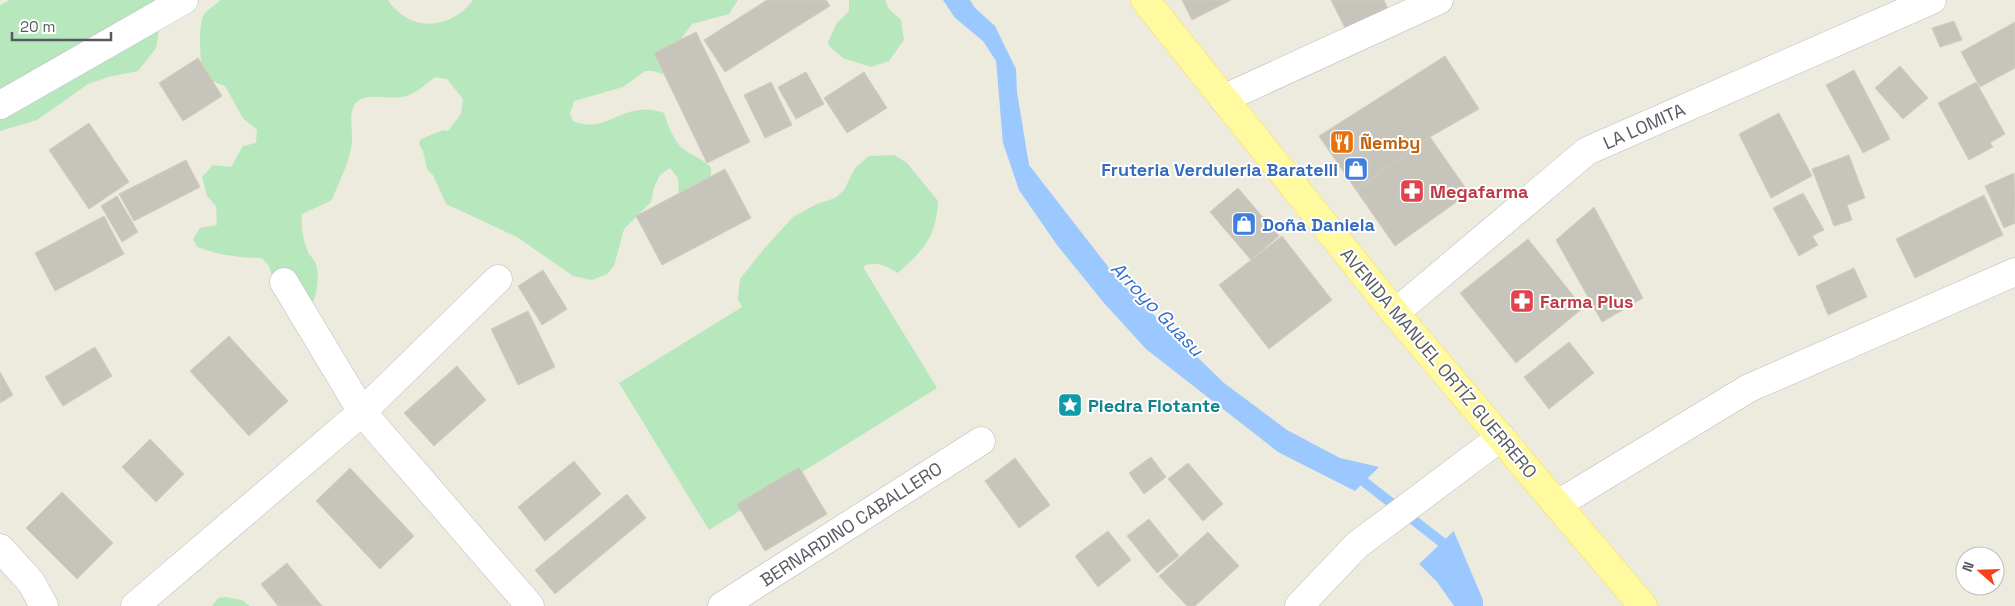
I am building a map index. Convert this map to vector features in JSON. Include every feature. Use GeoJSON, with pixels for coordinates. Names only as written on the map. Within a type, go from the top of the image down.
{"type":"FeatureCollection","features":[{"type":"Feature","properties":{"kind":"main road","name":"AVENIDA MANUEL ORTÍZ GUERRERO"},"geometry":{"type":"LineString","coordinates":[[1145,0],[1395,313],[1643,606]]}},
{"type":"Feature","properties":{"kind":"street"},"geometry":{"type":"LineString","coordinates":[[0,105],[184,0]]}},
{"type":"Feature","properties":{"kind":"street"},"geometry":{"type":"LineString","coordinates":[[1223,99],[1439,0]]}},
{"type":"Feature","properties":{"kind":"street","name":"LA LOMITA"},"geometry":{"type":"LineString","coordinates":[[1395,313],[1587,151],[1932,0]]}},
{"type":"Feature","properties":{"kind":"street"},"geometry":{"type":"LineString","coordinates":[[1558,504],[1749,388],[2015,272]]}},
{"type":"Feature","properties":{"kind":"street"},"geometry":{"type":"LineString","coordinates":[[135,606],[362,412],[498,279]]}},
{"type":"Feature","properties":{"kind":"street"},"geometry":{"type":"LineString","coordinates":[[284,282],[362,412],[530,606]]}},
{"type":"Feature","properties":{"kind":"street"},"geometry":{"type":"LineString","coordinates":[[1299,606],[1357,545],[1500,437]]}},
{"type":"Feature","properties":{"kind":"street","name":"BERNARDINO CABALLERO"},"geometry":{"type":"LineString","coordinates":[[722,606],[981,441]]}},
{"type":"Feature","properties":{"kind":"street"},"geometry":{"type":"LineString","coordinates":[[0,548],[31,582],[44,606]]}},
{"type":"Feature","properties":{"kind":"green space"},"geometry":{"type":"Polygon","coordinates":[[[10,0],[160,0],[162,9],[156,48],[138,71],[108,77],[88,84],[37,120],[0,131],[0,5],[10,0]]]}},
{"type":"Feature","properties":{"kind":"green space"},"geometry":{"type":"Polygon","coordinates":[[[221,0],[388,0],[397,11],[407,18],[430,24],[442,22],[453,17],[464,10],[473,0],[738,0],[729,14],[692,24],[681,39],[666,75],[645,71],[623,87],[574,101],[570,114],[573,121],[596,124],[638,110],[664,113],[679,145],[711,168],[710,203],[679,194],[678,178],[670,168],[660,175],[654,187],[651,202],[624,229],[614,266],[607,274],[592,280],[573,276],[517,237],[446,204],[433,175],[427,169],[423,151],[419,144],[421,139],[443,130],[448,131],[461,114],[463,99],[447,79],[435,77],[420,89],[407,96],[366,98],[356,102],[351,119],[351,149],[332,200],[302,214],[304,238],[308,252],[317,268],[318,280],[316,294],[309,311],[292,312],[280,304],[269,266],[262,258],[237,257],[213,252],[197,247],[193,239],[200,228],[217,225],[216,206],[207,196],[202,177],[213,165],[231,167],[243,146],[256,143],[257,130],[243,118],[225,86],[204,78],[200,44],[202,18],[205,13],[221,0]]]}},
{"type":"Feature","properties":{"kind":"green space"},"geometry":{"type":"Polygon","coordinates":[[[849,0],[885,0],[889,9],[901,20],[904,40],[889,61],[871,67],[843,58],[830,47],[828,42],[837,23],[849,11],[849,0]]]}},
{"type":"Feature","properties":{"kind":"green space"},"geometry":{"type":"Polygon","coordinates":[[[894,155],[907,163],[938,201],[935,224],[922,249],[898,273],[885,266],[876,264],[863,267],[937,388],[709,530],[619,383],[742,307],[738,299],[740,279],[793,217],[817,204],[835,198],[844,190],[855,168],[869,156],[894,155]]]}},
{"type":"Feature","properties":{"kind":"green space"},"geometry":{"type":"Polygon","coordinates":[[[225,597],[242,600],[250,606],[212,606],[218,598],[225,597]]]}},
{"type":"Feature","properties":{"kind":"water"},"geometry":{"type":"Polygon","coordinates":[[[943,0],[970,0],[975,8],[995,26],[1016,69],[1017,92],[1029,165],[1120,282],[1224,383],[1287,430],[1340,458],[1379,467],[1355,491],[1278,452],[1146,349],[1104,303],[1057,245],[1019,190],[1003,143],[996,61],[983,41],[955,18],[943,0]]]}},
{"type":"Feature","properties":{"kind":"water"},"geometry":{"type":"Polygon","coordinates":[[[1449,520],[1483,600],[1483,606],[1454,606],[1437,582],[1412,557],[1449,520]]]}},
{"type":"Feature","properties":{"kind":"pier"},"geometry":{"type":"Polygon","coordinates":[[[1448,518],[1451,518],[1456,529],[1417,566],[1410,556],[1448,518]]]}},
{"type":"Feature","properties":{"kind":"building"},"geometry":{"type":"Polygon","coordinates":[[[767,0],[826,0],[830,6],[725,72],[704,40],[767,0]]]}},
{"type":"Feature","properties":{"kind":"building"},"geometry":{"type":"Polygon","coordinates":[[[1182,0],[1231,0],[1192,20],[1182,0]]]}},
{"type":"Feature","properties":{"kind":"building"},"geometry":{"type":"Polygon","coordinates":[[[1331,0],[1384,0],[1389,11],[1347,32],[1331,0]]]}},
{"type":"Feature","properties":{"kind":"building"},"geometry":{"type":"Polygon","coordinates":[[[1954,21],[1962,40],[1940,47],[1932,28],[1954,21]]]}},
{"type":"Feature","properties":{"kind":"building"},"geometry":{"type":"Polygon","coordinates":[[[2015,22],[2015,68],[1980,87],[1961,52],[2015,22]]]}},
{"type":"Feature","properties":{"kind":"building"},"geometry":{"type":"Polygon","coordinates":[[[696,32],[750,142],[707,163],[654,53],[696,32]]]}},
{"type":"Feature","properties":{"kind":"building"},"geometry":{"type":"Polygon","coordinates":[[[1445,56],[1479,109],[1430,137],[1356,190],[1319,136],[1445,56]]]}},
{"type":"Feature","properties":{"kind":"building"},"geometry":{"type":"Polygon","coordinates":[[[198,58],[222,96],[183,121],[159,83],[198,58]]]}},
{"type":"Feature","properties":{"kind":"building"},"geometry":{"type":"Polygon","coordinates":[[[1900,66],[1928,98],[1903,119],[1875,88],[1900,66]]]}},
{"type":"Feature","properties":{"kind":"building"},"geometry":{"type":"Polygon","coordinates":[[[1854,70],[1890,139],[1863,153],[1826,85],[1854,70]]]}},
{"type":"Feature","properties":{"kind":"building"},"geometry":{"type":"Polygon","coordinates":[[[806,72],[824,104],[796,119],[778,87],[806,72]]]}},
{"type":"Feature","properties":{"kind":"building"},"geometry":{"type":"Polygon","coordinates":[[[864,72],[887,108],[847,133],[824,98],[864,72]]]}},
{"type":"Feature","properties":{"kind":"building"},"geometry":{"type":"Polygon","coordinates":[[[771,82],[792,125],[765,138],[744,95],[771,82]]]}},
{"type":"Feature","properties":{"kind":"building"},"geometry":{"type":"Polygon","coordinates":[[[1976,82],[2005,134],[1990,143],[1993,147],[1969,160],[1938,103],[1976,82]]]}},
{"type":"Feature","properties":{"kind":"building"},"geometry":{"type":"Polygon","coordinates":[[[1779,113],[1812,176],[1771,198],[1739,134],[1779,113]]]}},
{"type":"Feature","properties":{"kind":"building"},"geometry":{"type":"Polygon","coordinates":[[[89,123],[129,182],[89,209],[49,150],[89,123]]]}},
{"type":"Feature","properties":{"kind":"building","name":"Megafarma"},"geometry":{"type":"Polygon","coordinates":[[[1430,137],[1469,193],[1395,246],[1356,190],[1430,137]]]}},
{"type":"Feature","properties":{"kind":"building"},"geometry":{"type":"Polygon","coordinates":[[[1849,155],[1865,198],[1847,205],[1852,220],[1834,226],[1812,169],[1849,155]]]}},
{"type":"Feature","properties":{"kind":"building"},"geometry":{"type":"Polygon","coordinates":[[[186,160],[200,187],[134,221],[119,194],[186,160]]]}},
{"type":"Feature","properties":{"kind":"building"},"geometry":{"type":"Polygon","coordinates":[[[725,169],[751,218],[662,265],[636,216],[725,169]]]}},
{"type":"Feature","properties":{"kind":"building"},"geometry":{"type":"Polygon","coordinates":[[[2014,173],[2015,223],[2004,228],[1985,186],[2014,173]]]}},
{"type":"Feature","properties":{"kind":"building","name":"Doña Daniela"},"geometry":{"type":"Polygon","coordinates":[[[1238,188],[1279,236],[1251,260],[1210,212],[1238,188]]]}},
{"type":"Feature","properties":{"kind":"building"},"geometry":{"type":"Polygon","coordinates":[[[1803,193],[1824,230],[1812,236],[1818,245],[1799,256],[1773,208],[1803,193]]]}},
{"type":"Feature","properties":{"kind":"building"},"geometry":{"type":"Polygon","coordinates":[[[1984,195],[2003,235],[1915,278],[1896,239],[1984,195]]]}},
{"type":"Feature","properties":{"kind":"building"},"geometry":{"type":"Polygon","coordinates":[[[117,196],[138,232],[122,242],[101,206],[117,196]]]}},
{"type":"Feature","properties":{"kind":"building"},"geometry":{"type":"Polygon","coordinates":[[[1594,207],[1643,298],[1602,322],[1556,240],[1594,207]]]}},
{"type":"Feature","properties":{"kind":"building"},"geometry":{"type":"Polygon","coordinates":[[[104,216],[124,254],[55,291],[35,253],[104,216]]]}},
{"type":"Feature","properties":{"kind":"building"},"geometry":{"type":"Polygon","coordinates":[[[1282,236],[1332,300],[1269,349],[1219,285],[1282,236]]]}},
{"type":"Feature","properties":{"kind":"building","name":"Farma Plus"},"geometry":{"type":"Polygon","coordinates":[[[1528,239],[1583,308],[1516,363],[1460,293],[1528,239]]]}},
{"type":"Feature","properties":{"kind":"building"},"geometry":{"type":"Polygon","coordinates":[[[1854,268],[1867,297],[1828,315],[1816,286],[1854,268]]]}},
{"type":"Feature","properties":{"kind":"building"},"geometry":{"type":"Polygon","coordinates":[[[543,270],[567,309],[542,325],[518,286],[543,270]]]}},
{"type":"Feature","properties":{"kind":"building"},"geometry":{"type":"Polygon","coordinates":[[[528,311],[555,367],[518,385],[491,329],[528,311]]]}},
{"type":"Feature","properties":{"kind":"building"},"geometry":{"type":"Polygon","coordinates":[[[229,336],[288,401],[249,436],[190,371],[229,336]]]}},
{"type":"Feature","properties":{"kind":"building"},"geometry":{"type":"Polygon","coordinates":[[[1569,342],[1594,373],[1549,409],[1524,377],[1569,342]]]}},
{"type":"Feature","properties":{"kind":"building"},"geometry":{"type":"Polygon","coordinates":[[[95,347],[112,376],[63,406],[45,377],[95,347]]]}},
{"type":"Feature","properties":{"kind":"building"},"geometry":{"type":"Polygon","coordinates":[[[457,366],[486,400],[434,446],[404,413],[457,366]]]}},
{"type":"Feature","properties":{"kind":"building"},"geometry":{"type":"Polygon","coordinates":[[[0,372],[13,395],[0,403],[0,372]]]}},
{"type":"Feature","properties":{"kind":"building"},"geometry":{"type":"Polygon","coordinates":[[[150,439],[184,474],[156,502],[122,467],[150,439]]]}},
{"type":"Feature","properties":{"kind":"building"},"geometry":{"type":"Polygon","coordinates":[[[1151,457],[1166,477],[1144,494],[1129,473],[1151,457]]]}},
{"type":"Feature","properties":{"kind":"building"},"geometry":{"type":"Polygon","coordinates":[[[1015,458],[1050,505],[1019,528],[985,481],[1015,458]]]}},
{"type":"Feature","properties":{"kind":"building"},"geometry":{"type":"Polygon","coordinates":[[[574,461],[601,494],[545,541],[518,507],[574,461]]]}},
{"type":"Feature","properties":{"kind":"building"},"geometry":{"type":"Polygon","coordinates":[[[1188,463],[1223,504],[1203,521],[1168,479],[1188,463]]]}},
{"type":"Feature","properties":{"kind":"building"},"geometry":{"type":"Polygon","coordinates":[[[799,467],[827,514],[765,551],[737,504],[799,467]]]}},
{"type":"Feature","properties":{"kind":"building"},"geometry":{"type":"Polygon","coordinates":[[[350,468],[414,536],[380,569],[316,501],[350,468]]]}},
{"type":"Feature","properties":{"kind":"building"},"geometry":{"type":"Polygon","coordinates":[[[62,492],[113,543],[77,579],[26,528],[62,492]]]}},
{"type":"Feature","properties":{"kind":"building"},"geometry":{"type":"Polygon","coordinates":[[[627,494],[646,518],[555,594],[535,570],[627,494]]]}},
{"type":"Feature","properties":{"kind":"building"},"geometry":{"type":"Polygon","coordinates":[[[1149,519],[1179,556],[1157,573],[1127,536],[1149,519]]]}},
{"type":"Feature","properties":{"kind":"building"},"geometry":{"type":"Polygon","coordinates":[[[1108,531],[1131,560],[1098,587],[1075,556],[1108,531]]]}},
{"type":"Feature","properties":{"kind":"building"},"geometry":{"type":"Polygon","coordinates":[[[1208,532],[1239,566],[1195,606],[1187,606],[1159,576],[1208,532]]]}},
{"type":"Feature","properties":{"kind":"building"},"geometry":{"type":"Polygon","coordinates":[[[287,563],[322,606],[278,606],[261,584],[287,563]]]}},
{"type":"Feature","properties":{"kind":"waterway","name":"Arroyo Guasu"},"geometry":{"type":"LineString","coordinates":[[1354,474],[1443,543]]}},
{"type":"Feature","properties":{"kind":"place","name":"Ñemby"},"geometry":{"type":"Point","coordinates":[1342,142]}},
{"type":"Feature","properties":{"kind":"place","name":"Fruteria Verduleria Baratelli"},"geometry":{"type":"Point","coordinates":[1356,169]}},
{"type":"Feature","properties":{"kind":"place","name":"Megafarma"},"geometry":{"type":"Point","coordinates":[1412,191]}},
{"type":"Feature","properties":{"kind":"place","name":"Doña Daniela"},"geometry":{"type":"Point","coordinates":[1244,224]}},
{"type":"Feature","properties":{"kind":"place","name":"Farma Plus"},"geometry":{"type":"Point","coordinates":[1522,301]}},
{"type":"Feature","properties":{"kind":"place","name":"Piedra Flotante"},"geometry":{"type":"Point","coordinates":[1070,405]}}]}
